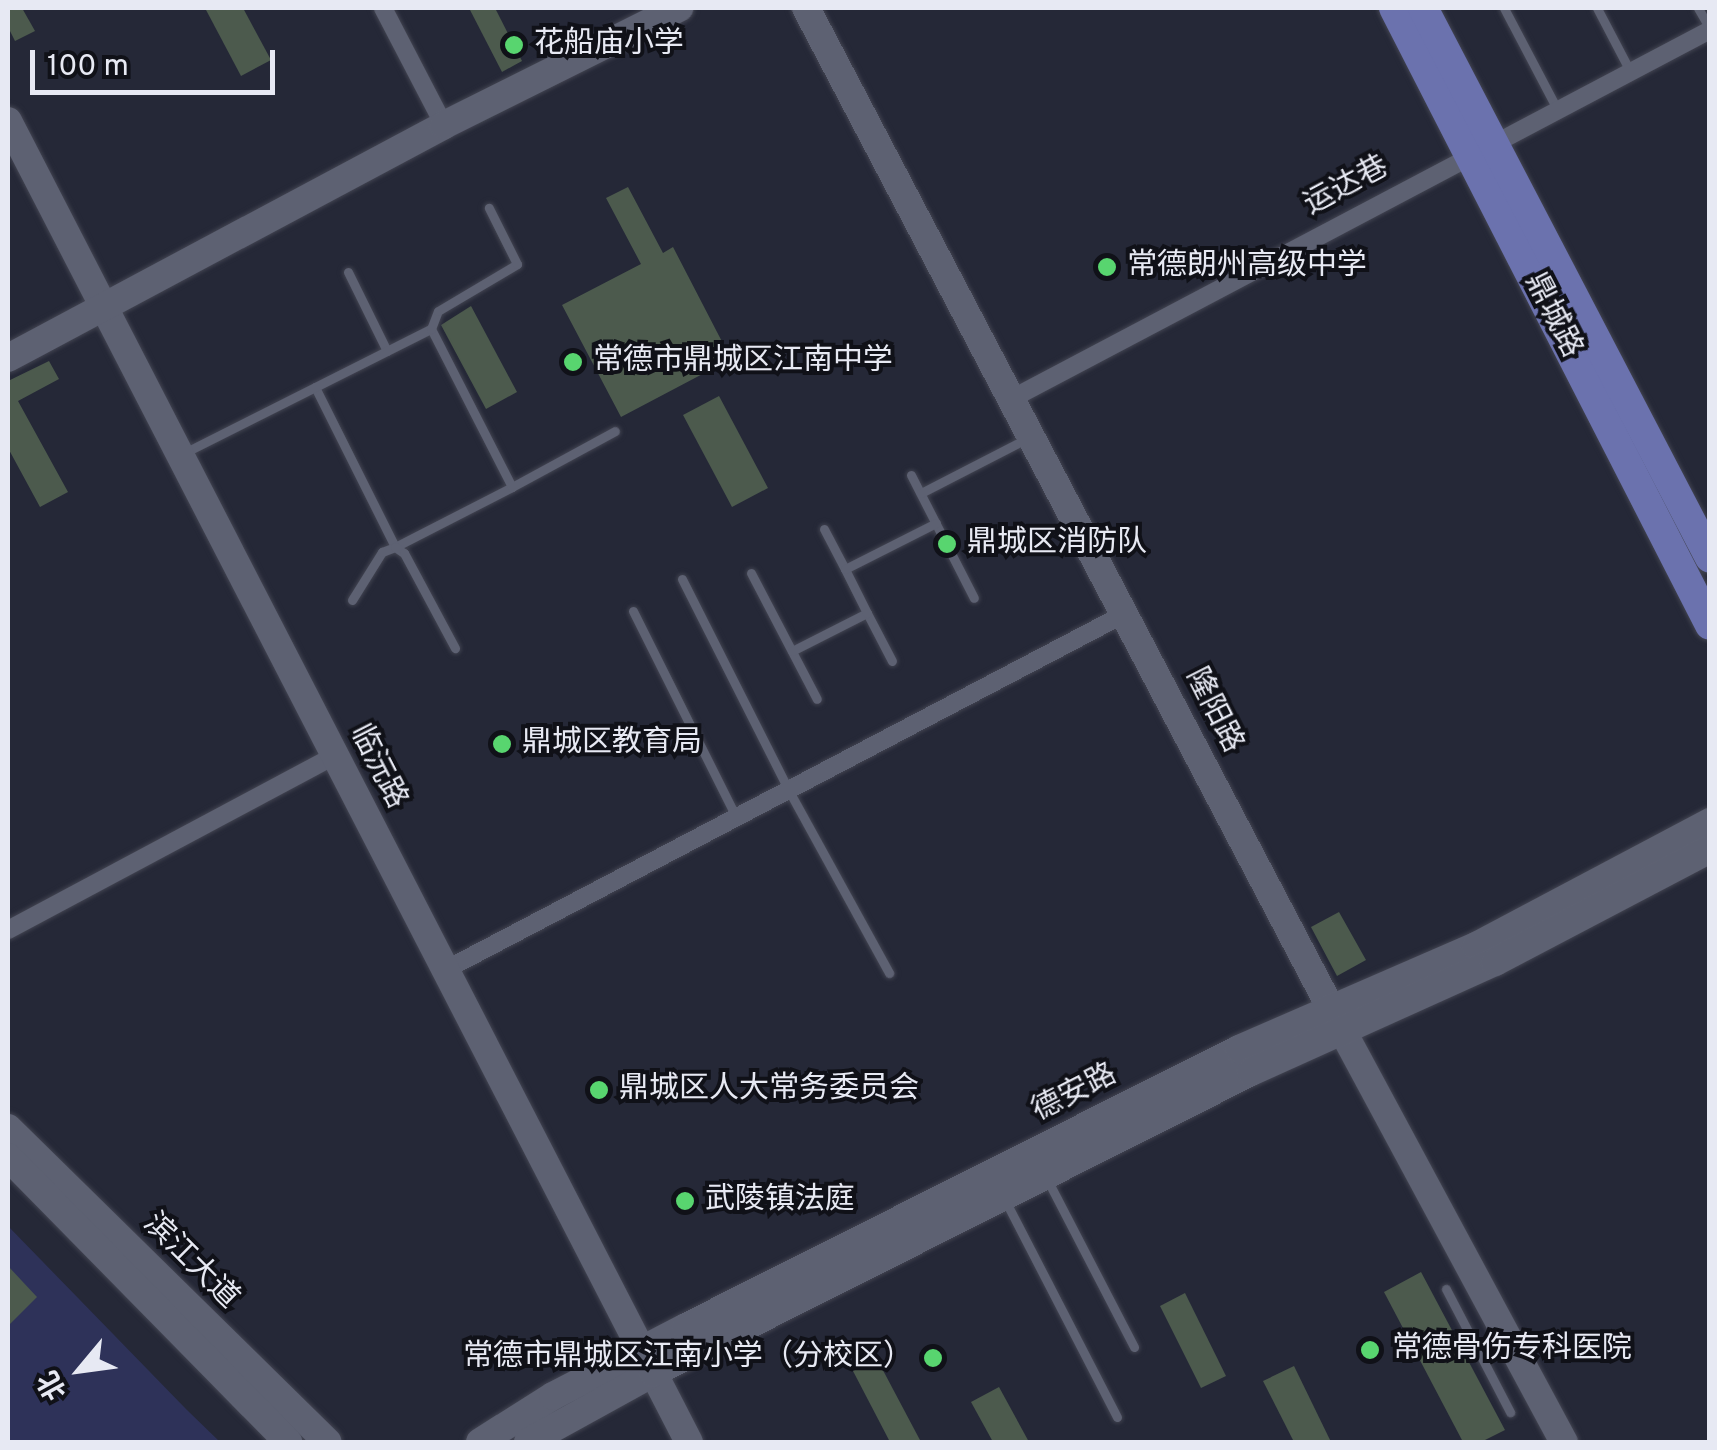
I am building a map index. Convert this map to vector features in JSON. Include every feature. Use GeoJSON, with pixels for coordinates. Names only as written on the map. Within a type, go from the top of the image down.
{"type":"FeatureCollection","features":[{"type":"Feature","properties":{"kind":"main road","name":"鼎城路"},"geometry":{"type":"LineString","coordinates":[[1394,8],[1480,148],[1710,558]]}},
{"type":"Feature","properties":{"kind":"main road","name":"鼎城路"},"geometry":{"type":"LineString","coordinates":[[1423,8],[1480,148],[1710,625]]}},
{"type":"Feature","properties":{"kind":"street"},"geometry":{"type":"LineString","coordinates":[[383,8],[444,126]]}},
{"type":"Feature","properties":{"kind":"street"},"geometry":{"type":"LineString","coordinates":[[8,358],[444,126],[680,8]]}},
{"type":"Feature","properties":{"kind":"street","name":"隆阳路"},"geometry":{"type":"LineString","coordinates":[[806,8],[1337,1019],[1564,1442]]}},
{"type":"Feature","properties":{"kind":"street","name":"运达巷"},"geometry":{"type":"LineString","coordinates":[[1013,398],[1710,29]]}},
{"type":"Feature","properties":{"kind":"street","name":"临沅路"},"geometry":{"type":"LineString","coordinates":[[8,120],[689,1442]]}},
{"type":"Feature","properties":{"kind":"street"},"geometry":{"type":"LineString","coordinates":[[445,970],[1126,613]]}},
{"type":"Feature","properties":{"kind":"street"},"geometry":{"type":"LineString","coordinates":[[8,930],[334,756]]}},
{"type":"Feature","properties":{"kind":"street","name":"德安路"},"geometry":{"type":"LineString","coordinates":[[481,1441],[1046,1176],[1710,822]]}},
{"type":"Feature","properties":{"kind":"street","name":"德安路"},"geometry":{"type":"LineString","coordinates":[[528,1442],[647,1361],[1239,1049],[1337,1019],[1495,962],[1710,849]]}},
{"type":"Feature","properties":{"kind":"street","name":"滨江大道"},"geometry":{"type":"LineString","coordinates":[[8,1128],[328,1442]]}},
{"type":"Feature","properties":{"kind":"street","name":"滨江大道"},"geometry":{"type":"LineString","coordinates":[[8,1157],[288,1442]]}},
{"type":"Feature","properties":{"kind":"lane"},"geometry":{"type":"LineString","coordinates":[[1504,8],[1557,109]]}},
{"type":"Feature","properties":{"kind":"lane"},"geometry":{"type":"LineString","coordinates":[[1597,8],[1630,71]]}},
{"type":"Feature","properties":{"kind":"lane"},"geometry":{"type":"LineString","coordinates":[[1698,8],[1710,29]]}},
{"type":"Feature","properties":{"kind":"lane"},"geometry":{"type":"LineString","coordinates":[[180,456],[430,329],[438,311],[517,264],[488,208]]}},
{"type":"Feature","properties":{"kind":"lane"},"geometry":{"type":"LineString","coordinates":[[348,272],[387,350]]}},
{"type":"Feature","properties":{"kind":"lane"},"geometry":{"type":"LineString","coordinates":[[430,329],[512,487]]}},
{"type":"Feature","properties":{"kind":"lane"},"geometry":{"type":"LineString","coordinates":[[315,387],[395,546],[404,553],[454,648]]}},
{"type":"Feature","properties":{"kind":"lane"},"geometry":{"type":"LineString","coordinates":[[352,600],[382,552],[615,432]]}},
{"type":"Feature","properties":{"kind":"lane"},"geometry":{"type":"LineString","coordinates":[[921,493],[1032,436]]}},
{"type":"Feature","properties":{"kind":"lane"},"geometry":{"type":"LineString","coordinates":[[912,474],[974,598]]}},
{"type":"Feature","properties":{"kind":"lane"},"geometry":{"type":"LineString","coordinates":[[845,569],[936,523]]}},
{"type":"Feature","properties":{"kind":"lane"},"geometry":{"type":"LineString","coordinates":[[824,529],[892,660]]}},
{"type":"Feature","properties":{"kind":"lane"},"geometry":{"type":"LineString","coordinates":[[751,573],[817,700]]}},
{"type":"Feature","properties":{"kind":"lane"},"geometry":{"type":"LineString","coordinates":[[682,579],[788,790],[889,973]]}},
{"type":"Feature","properties":{"kind":"lane"},"geometry":{"type":"LineString","coordinates":[[632,611],[736,817]]}},
{"type":"Feature","properties":{"kind":"lane"},"geometry":{"type":"LineString","coordinates":[[792,651],[867,612]]}},
{"type":"Feature","properties":{"kind":"lane"},"geometry":{"type":"LineString","coordinates":[[1046,1176],[1134,1347]]}},
{"type":"Feature","properties":{"kind":"lane"},"geometry":{"type":"LineString","coordinates":[[1004,1196],[1117,1417]]}},
{"type":"Feature","properties":{"kind":"lane"},"geometry":{"type":"LineString","coordinates":[[1446,1289],[1510,1412]]}},
{"type":"Feature","properties":{"kind":"lane"},"geometry":{"type":"LineString","coordinates":[[1474,1344],[1503,1328]]}},
{"type":"Feature","properties":{"kind":"shaded area"},"geometry":{"type":"Polygon","coordinates":[[[8,1226],[186,1409],[220,1442],[8,1442],[8,1226]]]}},
{"type":"Feature","properties":{"kind":"building"},"geometry":{"type":"Polygon","coordinates":[[[8,8],[22,8],[35,31],[15,41],[8,27],[8,8]]]}},
{"type":"Feature","properties":{"kind":"building"},"geometry":{"type":"Polygon","coordinates":[[[205,8],[243,8],[271,60],[241,76],[205,8]]]}},
{"type":"Feature","properties":{"kind":"building"},"geometry":{"type":"Polygon","coordinates":[[[469,8],[495,8],[522,61],[502,72],[469,8]]]}},
{"type":"Feature","properties":{"kind":"building"},"geometry":{"type":"Polygon","coordinates":[[[628,187],[663,253],[673,247],[731,359],[621,417],[562,305],[641,264],[606,198],[628,187]]]}},
{"type":"Feature","properties":{"kind":"building"},"geometry":{"type":"Polygon","coordinates":[[[471,306],[517,392],[486,409],[441,325],[471,306]]]}},
{"type":"Feature","properties":{"kind":"building"},"geometry":{"type":"Polygon","coordinates":[[[49,361],[59,379],[18,401],[68,492],[40,507],[8,448],[8,381],[49,361]]]}},
{"type":"Feature","properties":{"kind":"building"},"geometry":{"type":"Polygon","coordinates":[[[719,396],[768,488],[732,507],[683,415],[719,396]]]}},
{"type":"Feature","properties":{"kind":"building"},"geometry":{"type":"Polygon","coordinates":[[[1339,912],[1366,960],[1337,976],[1311,927],[1339,912]]]}},
{"type":"Feature","properties":{"kind":"building"},"geometry":{"type":"Polygon","coordinates":[[[8,1266],[37,1297],[8,1326],[8,1266]]]}},
{"type":"Feature","properties":{"kind":"building"},"geometry":{"type":"Polygon","coordinates":[[[1421,1272],[1505,1430],[1481,1442],[1463,1442],[1384,1292],[1421,1272]]]}},
{"type":"Feature","properties":{"kind":"building"},"geometry":{"type":"Polygon","coordinates":[[[1185,1293],[1226,1376],[1201,1388],[1160,1306],[1185,1293]]]}},
{"type":"Feature","properties":{"kind":"building"},"geometry":{"type":"Polygon","coordinates":[[[877,1359],[921,1442],[890,1442],[853,1371],[877,1359]]]}},
{"type":"Feature","properties":{"kind":"building"},"geometry":{"type":"Polygon","coordinates":[[[1294,1366],[1331,1442],[1294,1442],[1263,1381],[1294,1366]]]}},
{"type":"Feature","properties":{"kind":"building"},"geometry":{"type":"Polygon","coordinates":[[[999,1387],[1029,1442],[993,1442],[971,1402],[999,1387]]]}},
{"type":"Feature","properties":{"kind":"place","name":"花船庙小学"},"geometry":{"type":"Point","coordinates":[514,45]}},
{"type":"Feature","properties":{"kind":"place","name":"常德朗州高级中学"},"geometry":{"type":"Point","coordinates":[1107,267]}},
{"type":"Feature","properties":{"kind":"place","name":"常德市鼎城区江南中学"},"geometry":{"type":"Point","coordinates":[573,362]}},
{"type":"Feature","properties":{"kind":"place","name":"鼎城区消防队"},"geometry":{"type":"Point","coordinates":[947,544]}},
{"type":"Feature","properties":{"kind":"place","name":"鼎城区教育局"},"geometry":{"type":"Point","coordinates":[502,744]}},
{"type":"Feature","properties":{"kind":"place","name":"鼎城区人大常务委员会"},"geometry":{"type":"Point","coordinates":[599,1090]}},
{"type":"Feature","properties":{"kind":"place","name":"武陵镇法庭"},"geometry":{"type":"Point","coordinates":[685,1201]}},
{"type":"Feature","properties":{"kind":"place","name":"常德骨伤专科医院"},"geometry":{"type":"Point","coordinates":[1370,1350]}},
{"type":"Feature","properties":{"kind":"place","name":"常德市鼎城区江南小学（分校区）"},"geometry":{"type":"Point","coordinates":[933,1358]}}]}
